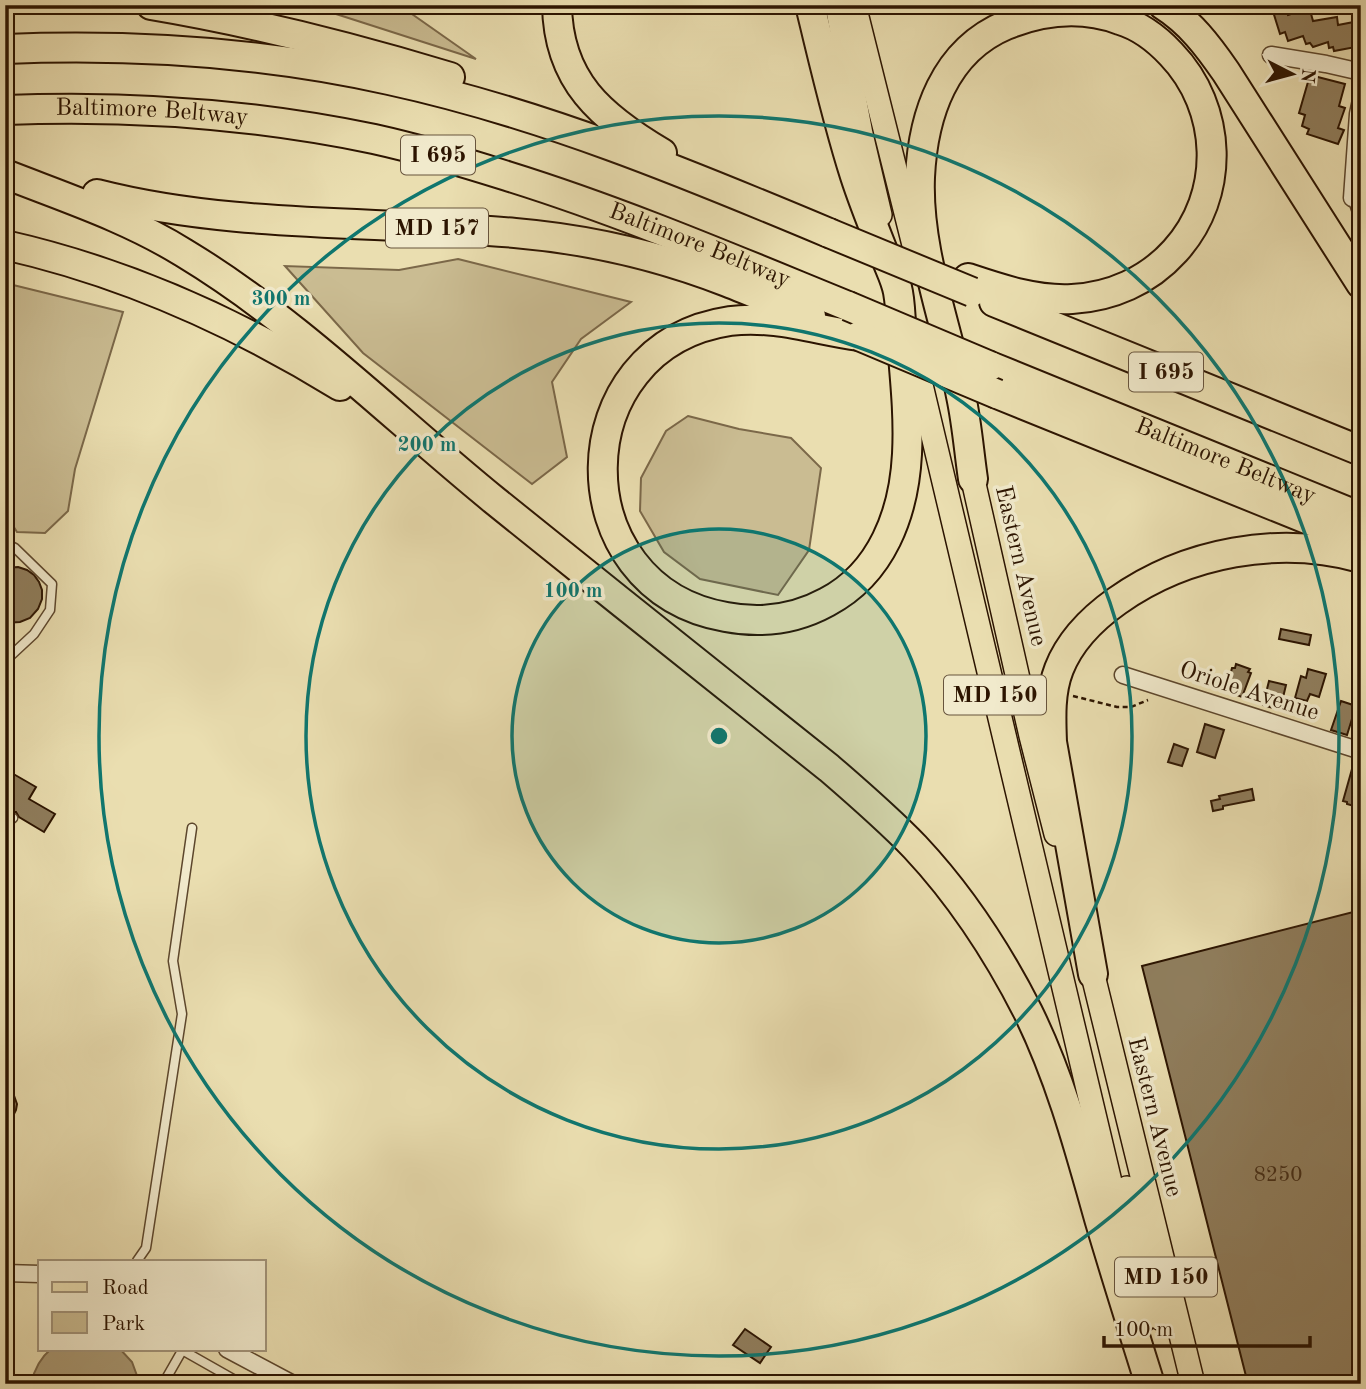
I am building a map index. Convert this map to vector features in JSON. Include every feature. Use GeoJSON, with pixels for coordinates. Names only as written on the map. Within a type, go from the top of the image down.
{"type":"FeatureCollection","features":[{"type":"Feature","properties":{"kind":"highway"},"geometry":{"type":"LineString","coordinates":[[150,5],[296,34],[380,55],[474,84],[583,136]]}},
{"type":"Feature","properties":{"kind":"highway"},"geometry":{"type":"LineString","coordinates":[[557,5],[558,25],[565,56],[578,83],[592,100],[634,136],[721,188]]}},
{"type":"Feature","properties":{"kind":"highway"},"geometry":{"type":"LineString","coordinates":[[810,5],[855,177],[898,290],[907,413],[905,484],[899,511],[890,534],[868,568],[851,586],[811,610],[788,617],[762,621],[710,614],[679,601],[649,580],[617,537],[603,488],[602,462],[612,413],[637,372],[678,338],[730,321],[762,320],[859,336]]}},
{"type":"Feature","properties":{"kind":"highway"},"geometry":{"type":"LineString","coordinates":[[1163,5],[1185,20],[1227,72],[1361,284]]}},
{"type":"Feature","properties":{"kind":"highway"},"geometry":{"type":"LineString","coordinates":[[970,285],[1041,298],[1094,296],[1140,281],[1165,262],[1183,243],[1197,220],[1208,192],[1213,142],[1199,94],[1184,67],[1143,31],[1123,20],[1102,14],[1078,11],[1029,16],[1002,27],[979,41],[960,59],[933,102],[923,147],[920,209],[926,248],[961,397],[973,479]]}},
{"type":"Feature","properties":{"kind":"highway","name":"I 695"},"geometry":{"type":"LineString","coordinates":[[5,49],[48,47],[203,53],[311,66],[389,80],[469,100],[583,136],[970,285],[1361,451]]}},
{"type":"Feature","properties":{"kind":"highway","name":"Baltimore Beltway"},"geometry":{"type":"LineString","coordinates":[[5,110],[124,109],[208,114],[303,126],[375,139],[454,159],[608,209],[1361,517]]}},
{"type":"Feature","properties":{"kind":"highway","name":"MD 157"},"geometry":{"type":"LineString","coordinates":[[5,167],[126,202],[198,214],[278,221],[516,233],[600,246],[661,261],[726,281],[1361,541]]}},
{"type":"Feature","properties":{"kind":"highway"},"geometry":{"type":"LineString","coordinates":[[5,174],[127,221],[219,275],[330,360],[492,498],[850,786],[914,846],[955,895],[1005,970],[1048,1057],[1069,1113],[1150,1384]]}},
{"type":"Feature","properties":{"kind":"highway"},"geometry":{"type":"LineString","coordinates":[[5,245],[137,285],[185,303],[264,342],[339,386],[492,498]]}},
{"type":"Feature","properties":{"kind":"highway"},"geometry":{"type":"LineString","coordinates":[[1093,974],[1052,742],[1054,688],[1059,668],[1070,648],[1086,627],[1135,588],[1198,561],[1233,552],[1278,548],[1317,549],[1361,558]]}},
{"type":"Feature","properties":{"kind":"main road","name":"MD 150"},"geometry":{"type":"LineString","coordinates":[[836,5],[861,134],[1158,1384]]}},
{"type":"Feature","properties":{"kind":"main road","name":"Eastern Avenue"},"geometry":{"type":"LineString","coordinates":[[854,5],[973,479],[1031,736],[1093,974],[1193,1384]]}},
{"type":"Feature","properties":{"kind":"main road"},"geometry":{"type":"LineString","coordinates":[[1058,961],[1080,1007],[1161,1321],[1167,1331],[1180,1334]]}},
{"type":"Feature","properties":{"kind":"street"},"geometry":{"type":"LineString","coordinates":[[1271,55],[1361,72]]}},
{"type":"Feature","properties":{"kind":"street"},"geometry":{"type":"LineString","coordinates":[[1352,198],[1361,100]]}},
{"type":"Feature","properties":{"kind":"street","name":"Oriole Avenue"},"geometry":{"type":"LineString","coordinates":[[1123,675],[1361,751]]}},
{"type":"Feature","properties":{"kind":"street"},"geometry":{"type":"LineString","coordinates":[[5,1273],[38,1274]]}},
{"type":"Feature","properties":{"kind":"street"},"geometry":{"type":"LineString","coordinates":[[230,1350],[293,1384]]}},
{"type":"Feature","properties":{"kind":"lane"},"geometry":{"type":"LineString","coordinates":[[1352,198],[1361,224]]}},
{"type":"Feature","properties":{"kind":"lane"},"geometry":{"type":"LineString","coordinates":[[5,542],[15,548],[52,584],[50,610],[34,634],[5,661]]}},
{"type":"Feature","properties":{"kind":"lane"},"geometry":{"type":"LineString","coordinates":[[5,824],[13,818]]}},
{"type":"Feature","properties":{"kind":"lane"},"geometry":{"type":"LineString","coordinates":[[138,1260],[146,1248],[182,1014],[173,961],[192,828]]}},
{"type":"Feature","properties":{"kind":"lane"},"geometry":{"type":"LineString","coordinates":[[163,1384],[183,1350],[242,1384]]}},
{"type":"Feature","properties":{"kind":"path"},"geometry":{"type":"LineString","coordinates":[[1072,696],[1117,707],[1131,707],[1166,690]]}},
{"type":"Feature","properties":{"kind":"green space"},"geometry":{"type":"Polygon","coordinates":[[[308,5],[399,5],[476,59],[308,5]]]}},
{"type":"Feature","properties":{"kind":"green space"},"geometry":{"type":"Polygon","coordinates":[[[458,259],[631,302],[581,339],[552,382],[567,457],[532,484],[363,353],[285,266],[399,270],[458,259]]]}},
{"type":"Feature","properties":{"kind":"green space"},"geometry":{"type":"Polygon","coordinates":[[[5,283],[123,312],[75,469],[68,511],[45,533],[17,532],[5,513],[5,283]]]}},
{"type":"Feature","properties":{"kind":"green space"},"geometry":{"type":"Polygon","coordinates":[[[688,416],[791,438],[821,468],[809,550],[778,595],[700,579],[664,552],[640,511],[641,478],[666,431],[688,416]]]}},
{"type":"Feature","properties":{"kind":"shaded area"},"geometry":{"type":"Polygon","coordinates":[[[50,1350],[121,1350],[132,1362],[140,1384],[31,1384],[44,1356],[50,1350]]]}},
{"type":"Feature","properties":{"kind":"building"},"geometry":{"type":"Polygon","coordinates":[[[1271,5],[1285,5],[1288,15],[1310,10],[1313,21],[1337,17],[1338,25],[1359,21],[1361,46],[1334,51],[1333,47],[1329,48],[1328,42],[1313,47],[1310,43],[1306,44],[1303,36],[1288,41],[1285,32],[1280,34],[1271,5]]]}},
{"type":"Feature","properties":{"kind":"building"},"geometry":{"type":"Polygon","coordinates":[[[1310,75],[1345,84],[1339,106],[1345,108],[1338,128],[1344,130],[1338,144],[1307,134],[1309,129],[1302,126],[1305,115],[1299,113],[1310,75]]]}},
{"type":"Feature","properties":{"kind":"building"},"geometry":{"type":"Polygon","coordinates":[[[18,567],[34,575],[42,590],[42,599],[30,618],[5,623],[5,568],[18,567]]]}},
{"type":"Feature","properties":{"kind":"building"},"geometry":{"type":"Polygon","coordinates":[[[1281,629],[1311,635],[1309,645],[1279,639],[1281,629]]]}},
{"type":"Feature","properties":{"kind":"building"},"geometry":{"type":"Polygon","coordinates":[[[1236,664],[1250,669],[1248,672],[1251,673],[1242,697],[1226,691],[1232,668],[1235,668],[1236,664]]]}},
{"type":"Feature","properties":{"kind":"building"},"geometry":{"type":"Polygon","coordinates":[[[1308,669],[1326,674],[1319,697],[1310,694],[1307,701],[1295,698],[1301,676],[1306,678],[1308,669]]]}},
{"type":"Feature","properties":{"kind":"building"},"geometry":{"type":"Polygon","coordinates":[[[1269,681],[1286,685],[1280,710],[1263,705],[1269,681]]]}},
{"type":"Feature","properties":{"kind":"building"},"geometry":{"type":"Polygon","coordinates":[[[1341,701],[1356,706],[1347,735],[1331,730],[1341,701]]]}},
{"type":"Feature","properties":{"kind":"building"},"geometry":{"type":"Polygon","coordinates":[[[1205,724],[1224,730],[1215,758],[1197,752],[1205,724]]]}},
{"type":"Feature","properties":{"kind":"building"},"geometry":{"type":"Polygon","coordinates":[[[1174,744],[1188,749],[1182,766],[1168,762],[1174,744]]]}},
{"type":"Feature","properties":{"kind":"building"},"geometry":{"type":"Polygon","coordinates":[[[1352,769],[1361,772],[1361,808],[1343,801],[1352,769]]]}},
{"type":"Feature","properties":{"kind":"building"},"geometry":{"type":"Polygon","coordinates":[[[10,772],[36,787],[29,799],[55,814],[44,832],[19,817],[16,812],[5,809],[5,780],[10,772]]]}},
{"type":"Feature","properties":{"kind":"building"},"geometry":{"type":"Polygon","coordinates":[[[1252,789],[1254,800],[1223,806],[1223,809],[1213,811],[1211,801],[1220,799],[1219,796],[1252,789]]]}},
{"type":"Feature","properties":{"kind":"building"},"geometry":{"type":"Polygon","coordinates":[[[1361,910],[1361,1384],[1248,1384],[1142,966],[1361,910]]]}},
{"type":"Feature","properties":{"kind":"building"},"geometry":{"type":"Polygon","coordinates":[[[7,1076],[17,1104],[5,1132],[5,1077],[7,1076]]]}},
{"type":"Feature","properties":{"kind":"building"},"geometry":{"type":"Polygon","coordinates":[[[745,1329],[771,1347],[760,1363],[733,1345],[745,1329]]]}}]}
